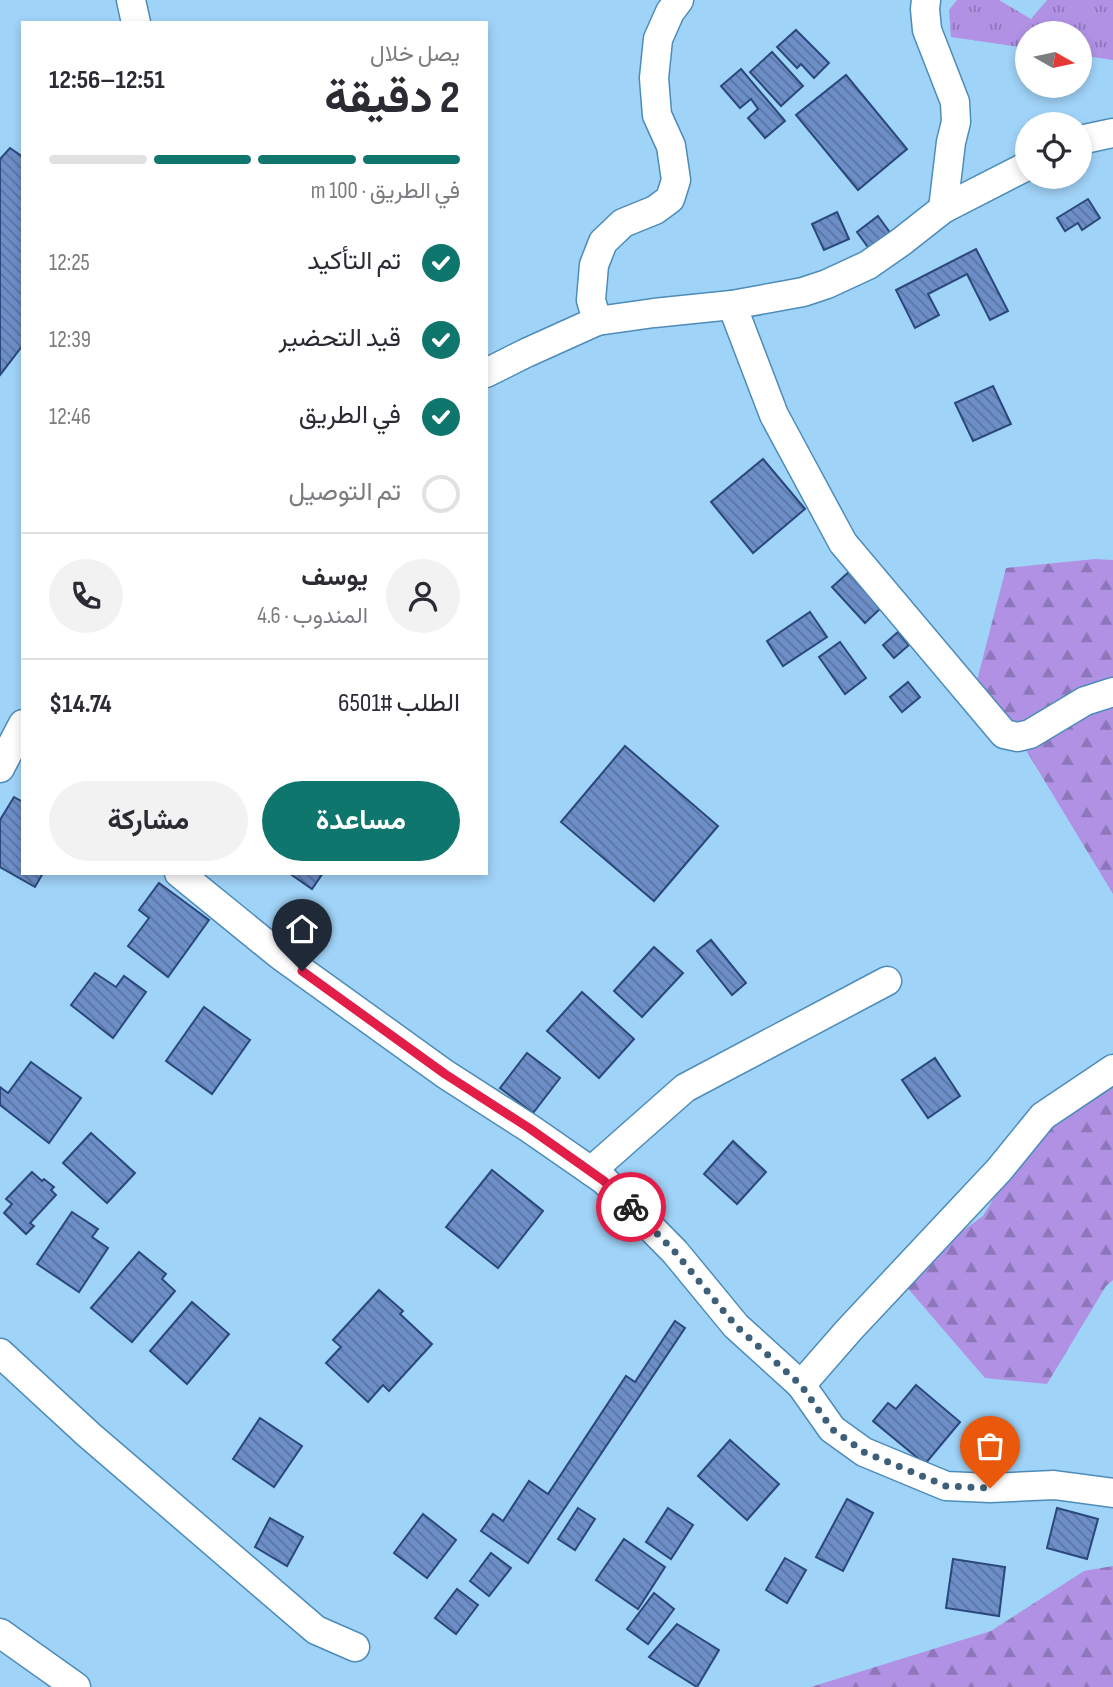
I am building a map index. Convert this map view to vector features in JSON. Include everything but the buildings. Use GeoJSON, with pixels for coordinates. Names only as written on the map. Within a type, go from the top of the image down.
{"type":"FeatureCollection","features":[{"type":"Feature","properties":{"kind":"street"},"geometry":{"type":"LineString","coordinates":[[131,0],[135,21]]}},
{"type":"Feature","properties":{"kind":"street"},"geometry":{"type":"LineString","coordinates":[[597,321],[591,300],[594,265],[603,242],[623,223],[655,210],[670,200],[676,180],[671,146],[657,115],[654,78],[658,39],[670,12],[679,0]]}},
{"type":"Feature","properties":{"kind":"street"},"geometry":{"type":"LineString","coordinates":[[926,0],[927,30],[955,102],[956,122],[943,209]]}},
{"type":"Feature","properties":{"kind":"street"},"geometry":{"type":"LineString","coordinates":[[1092,137],[1113,133]]}},
{"type":"Feature","properties":{"kind":"street"},"geometry":{"type":"LineString","coordinates":[[488,372],[597,321],[732,305],[803,292],[827,284],[868,265],[943,209],[1015,172]]}},
{"type":"Feature","properties":{"kind":"street"},"geometry":{"type":"LineString","coordinates":[[732,305],[774,415],[843,543],[1004,734],[1018,737],[1030,734],[1084,701],[1113,692]]}},
{"type":"Feature","properties":{"kind":"street"},"geometry":{"type":"LineString","coordinates":[[10,764],[21,730]]}},
{"type":"Feature","properties":{"kind":"street"},"geometry":{"type":"LineString","coordinates":[[181,875],[281,956],[445,1074],[604,1181],[675,1252],[736,1326],[801,1385],[832,1429],[864,1452],[946,1486],[990,1488],[1054,1485],[1113,1493]]}},
{"type":"Feature","properties":{"kind":"street"},"geometry":{"type":"LineString","coordinates":[[591,1171],[685,1088],[887,981]]}},
{"type":"Feature","properties":{"kind":"street"},"geometry":{"type":"LineString","coordinates":[[801,1385],[999,1170],[1043,1116],[1113,1069]]}},
{"type":"Feature","properties":{"kind":"street"},"geometry":{"type":"LineString","coordinates":[[0,1353],[89,1435],[316,1630],[355,1647]]}},
{"type":"Feature","properties":{"kind":"street"},"geometry":{"type":"LineString","coordinates":[[0,1633],[76,1687]]}},
{"type":"Feature","properties":{"kind":"green space"},"geometry":{"type":"Polygon","coordinates":[[[957,0],[999,0],[1031,19],[1047,0],[1113,0],[1113,60],[1092,57],[1092,21],[1015,21],[1015,46],[951,37],[949,10],[957,0]]]}},
{"type":"Feature","properties":{"kind":"green space"},"geometry":{"type":"Polygon","coordinates":[[[1095,559],[1113,560],[1113,894],[1018,737],[973,696],[1006,568],[1095,559]]]}},
{"type":"Feature","properties":{"kind":"green space"},"geometry":{"type":"Polygon","coordinates":[[[1113,1069],[1113,1280],[1106,1286],[1047,1384],[985,1378],[898,1277],[983,1216],[1043,1116],[1113,1069]]]}},
{"type":"Feature","properties":{"kind":"green space"},"geometry":{"type":"Polygon","coordinates":[[[1113,1566],[1113,1687],[811,1687],[991,1631],[1084,1571],[1113,1566]]]}},
{"type":"Feature","properties":{"kind":"way so far"},"geometry":{"type":"LineString","coordinates":[[631,1207],[675,1252],[736,1326],[801,1385],[832,1429],[864,1452],[946,1486],[990,1488]]}},
{"type":"Feature","properties":{"kind":"route"},"geometry":{"type":"LineString","coordinates":[[302,971],[445,1074],[604,1181],[631,1207]]}}]}
